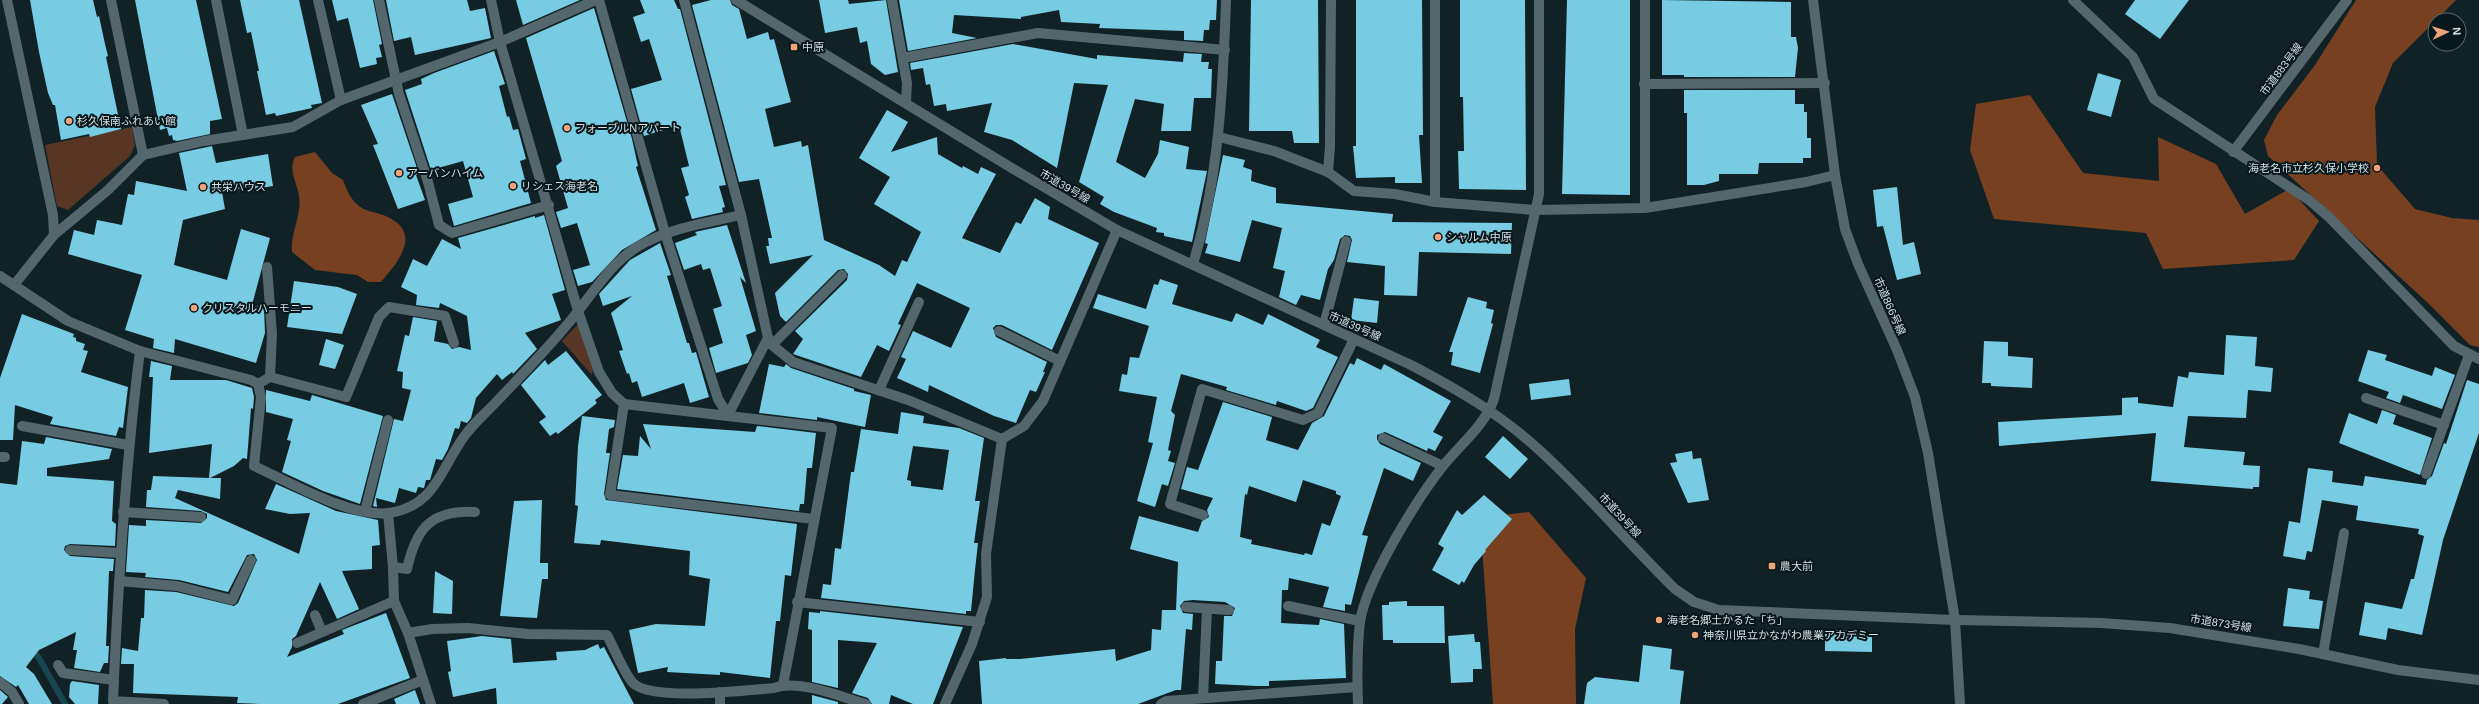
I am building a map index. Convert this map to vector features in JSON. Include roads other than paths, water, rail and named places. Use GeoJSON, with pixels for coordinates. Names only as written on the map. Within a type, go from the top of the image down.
{"type":"FeatureCollection","features":[{"type":"Feature","properties":{"kind":"street"},"geometry":{"type":"LineString","coordinates":[[7,0],[53,215],[54,235]]}},
{"type":"Feature","properties":{"kind":"street"},"geometry":{"type":"LineString","coordinates":[[111,0],[143,155]]}},
{"type":"Feature","properties":{"kind":"street"},"geometry":{"type":"LineString","coordinates":[[216,0],[243,135]]}},
{"type":"Feature","properties":{"kind":"street"},"geometry":{"type":"LineString","coordinates":[[318,0],[341,100]]}},
{"type":"Feature","properties":{"kind":"street"},"geometry":{"type":"LineString","coordinates":[[379,0],[399,94],[428,182],[439,225],[452,233],[548,205]]}},
{"type":"Feature","properties":{"kind":"street"},"geometry":{"type":"LineString","coordinates":[[491,0],[500,42],[578,311],[599,372],[612,393],[624,404],[728,414],[832,428],[797,602],[783,685]]}},
{"type":"Feature","properties":{"kind":"street"},"geometry":{"type":"LineString","coordinates":[[14,286],[54,235],[108,190],[143,155],[204,141],[293,127],[341,100],[500,42],[596,0]]}},
{"type":"Feature","properties":{"kind":"street"},"geometry":{"type":"LineString","coordinates":[[599,0],[665,233],[718,398],[728,414]]}},
{"type":"Feature","properties":{"kind":"street"},"geometry":{"type":"LineString","coordinates":[[684,0],[741,215],[770,342],[793,362],[879,390],[1002,439]]}},
{"type":"Feature","properties":{"kind":"street","name":"市道39号線"},"geometry":{"type":"LineString","coordinates":[[736,0],[906,102],[1010,167],[1117,230],[1411,365],[1455,388],[1490,412],[1536,447],[1579,488],[1675,589],[1694,602],[1719,610],[1955,620]]}},
{"type":"Feature","properties":{"kind":"street"},"geometry":{"type":"LineString","coordinates":[[892,0],[907,83],[906,102]]}},
{"type":"Feature","properties":{"kind":"street"},"geometry":{"type":"LineString","coordinates":[[1193,264],[1205,225],[1219,137],[1226,0]]}},
{"type":"Feature","properties":{"kind":"street"},"geometry":{"type":"LineString","coordinates":[[1328,172],[1330,146],[1331,0]]}},
{"type":"Feature","properties":{"kind":"street"},"geometry":{"type":"LineString","coordinates":[[1435,0],[1435,202]]}},
{"type":"Feature","properties":{"kind":"street"},"geometry":{"type":"LineString","coordinates":[[1358,704],[1357,687],[1360,621],[1370,588],[1416,503],[1443,466],[1490,412],[1539,194],[1539,0]]}},
{"type":"Feature","properties":{"kind":"street"},"geometry":{"type":"LineString","coordinates":[[1644,0],[1645,208]]}},
{"type":"Feature","properties":{"kind":"street","name":"市道866号線"},"geometry":{"type":"LineString","coordinates":[[1813,0],[1825,82],[1835,175],[1845,228],[1858,264],[1897,350],[1914,396],[1928,453],[1955,620],[1960,704]]}},
{"type":"Feature","properties":{"kind":"street"},"geometry":{"type":"LineString","coordinates":[[2074,0],[2133,57],[2154,98],[2233,152],[2309,200],[2335,224],[2454,346],[2479,359]]}},
{"type":"Feature","properties":{"kind":"street","name":"市道883号線"},"geometry":{"type":"LineString","coordinates":[[2233,152],[2347,0]]}},
{"type":"Feature","properties":{"kind":"street"},"geometry":{"type":"LineString","coordinates":[[903,58],[1038,33],[1224,50]]}},
{"type":"Feature","properties":{"kind":"street"},"geometry":{"type":"LineString","coordinates":[[1644,84],[1825,82]]}},
{"type":"Feature","properties":{"kind":"street"},"geometry":{"type":"LineString","coordinates":[[1219,137],[1274,151],[1328,172],[1354,191],[1395,194],[1435,202],[1535,210],[1645,208],[1806,182],[1835,175]]}},
{"type":"Feature","properties":{"kind":"street"},"geometry":{"type":"LineString","coordinates":[[0,276],[68,320],[140,351],[251,380],[258,384],[261,397],[254,466],[348,508],[388,513],[412,507],[427,496],[438,483],[466,434],[578,311],[596,286],[620,260],[637,247],[665,233],[741,215]]}},
{"type":"Feature","properties":{"kind":"street"},"geometry":{"type":"LineString","coordinates":[[1002,439],[1024,426],[1034,415],[1043,401],[1117,230]]}},
{"type":"Feature","properties":{"kind":"street"},"geometry":{"type":"LineString","coordinates":[[1324,326],[1346,241]]}},
{"type":"Feature","properties":{"kind":"street"},"geometry":{"type":"LineString","coordinates":[[268,267],[272,334],[270,377]]}},
{"type":"Feature","properties":{"kind":"street"},"geometry":{"type":"LineString","coordinates":[[728,414],[770,342],[842,275]]}},
{"type":"Feature","properties":{"kind":"street"},"geometry":{"type":"LineString","coordinates":[[879,390],[919,302]]}},
{"type":"Feature","properties":{"kind":"street"},"geometry":{"type":"LineString","coordinates":[[258,384],[270,377],[346,397],[379,317],[389,307],[445,316],[454,343]]}},
{"type":"Feature","properties":{"kind":"street"},"geometry":{"type":"LineString","coordinates":[[999,332],[1060,361]]}},
{"type":"Feature","properties":{"kind":"street"},"geometry":{"type":"LineString","coordinates":[[1203,514],[1170,504],[1202,389],[1302,420],[1318,413],[1354,339]]}},
{"type":"Feature","properties":{"kind":"street"},"geometry":{"type":"LineString","coordinates":[[140,351],[128,445],[120,553],[113,701],[164,704]]}},
{"type":"Feature","properties":{"kind":"street"},"geometry":{"type":"LineString","coordinates":[[2426,474],[2469,355]]}},
{"type":"Feature","properties":{"kind":"street"},"geometry":{"type":"LineString","coordinates":[[2366,398],[2444,425]]}},
{"type":"Feature","properties":{"kind":"street"},"geometry":{"type":"LineString","coordinates":[[624,404],[610,495],[814,519]]}},
{"type":"Feature","properties":{"kind":"street"},"geometry":{"type":"LineString","coordinates":[[365,511],[388,420]]}},
{"type":"Feature","properties":{"kind":"street"},"geometry":{"type":"LineString","coordinates":[[22,426],[128,445]]}},
{"type":"Feature","properties":{"kind":"street"},"geometry":{"type":"LineString","coordinates":[[1383,438],[1443,466]]}},
{"type":"Feature","properties":{"kind":"street"},"geometry":{"type":"LineString","coordinates":[[945,704],[980,622],[987,597],[986,554],[1002,439]]}},
{"type":"Feature","properties":{"kind":"street"},"geometry":{"type":"LineString","coordinates":[[123,512],[201,517]]}},
{"type":"Feature","properties":{"kind":"street"},"geometry":{"type":"LineString","coordinates":[[393,567],[407,569],[418,535],[429,522],[450,512],[475,512]]}},
{"type":"Feature","properties":{"kind":"street"},"geometry":{"type":"LineString","coordinates":[[388,513],[393,567],[394,601],[408,633],[430,704]]}},
{"type":"Feature","properties":{"kind":"street"},"geometry":{"type":"LineString","coordinates":[[2323,654],[2344,533]]}},
{"type":"Feature","properties":{"kind":"street"},"geometry":{"type":"LineString","coordinates":[[70,550],[120,553]]}},
{"type":"Feature","properties":{"kind":"street"},"geometry":{"type":"LineString","coordinates":[[119,581],[177,586],[232,600],[251,560]]}},
{"type":"Feature","properties":{"kind":"street"},"geometry":{"type":"LineString","coordinates":[[297,643],[394,601]]}},
{"type":"Feature","properties":{"kind":"street"},"geometry":{"type":"LineString","coordinates":[[797,602],[980,622]]}},
{"type":"Feature","properties":{"kind":"street"},"geometry":{"type":"LineString","coordinates":[[1288,606],[1360,621]]}},
{"type":"Feature","properties":{"kind":"street"},"geometry":{"type":"LineString","coordinates":[[1186,608],[1229,610]]}},
{"type":"Feature","properties":{"kind":"street"},"geometry":{"type":"LineString","coordinates":[[1203,698],[1207,609]]}},
{"type":"Feature","properties":{"kind":"street"},"geometry":{"type":"LineString","coordinates":[[315,615],[322,632]]}},
{"type":"Feature","properties":{"kind":"street","name":"市道873号線"},"geometry":{"type":"LineString","coordinates":[[1955,620],[2101,623],[2170,628],[2323,654],[2398,670],[2479,680]]}},
{"type":"Feature","properties":{"kind":"street"},"geometry":{"type":"LineString","coordinates":[[408,633],[432,629],[468,628],[528,634],[607,635],[633,683],[650,691],[720,692],[774,688],[783,685],[821,690],[866,704]]}},
{"type":"Feature","properties":{"kind":"street"},"geometry":{"type":"LineString","coordinates":[[58,665],[63,673],[114,680]]}},
{"type":"Feature","properties":{"kind":"street"},"geometry":{"type":"LineString","coordinates":[[362,704],[423,680]]}},
{"type":"Feature","properties":{"kind":"street"},"geometry":{"type":"LineString","coordinates":[[0,682],[12,692],[19,704]]}},
{"type":"Feature","properties":{"kind":"street"},"geometry":{"type":"LineString","coordinates":[[1161,704],[1166,701],[1357,687]]}},
{"type":"Feature","properties":{"kind":"street"},"geometry":{"type":"LineString","coordinates":[[720,692],[720,704]]}},
{"type":"Feature","properties":{"kind":"waterway"},"geometry":{"type":"LineString","coordinates":[[31,649],[39,658],[65,704]]}},
{"type":"Feature","properties":{"kind":"place","name":"中原"},"geometry":{"type":"Point","coordinates":[794,47]}},
{"type":"Feature","properties":{"kind":"place","name":"杉久保南ふれあい館"},"geometry":{"type":"Point","coordinates":[69,121]}},
{"type":"Feature","properties":{"kind":"place","name":"フォーブルNアパート"},"geometry":{"type":"Point","coordinates":[567,128]}},
{"type":"Feature","properties":{"kind":"place","name":"海老名市立杉久保小学校"},"geometry":{"type":"Point","coordinates":[2377,168]}},
{"type":"Feature","properties":{"kind":"place","name":"アーバンハイム"},"geometry":{"type":"Point","coordinates":[399,173]}},
{"type":"Feature","properties":{"kind":"place","name":"リシェス海老名"},"geometry":{"type":"Point","coordinates":[513,186]}},
{"type":"Feature","properties":{"kind":"place","name":"共栄ハウス"},"geometry":{"type":"Point","coordinates":[203,187]}},
{"type":"Feature","properties":{"kind":"place","name":"シャルム中原"},"geometry":{"type":"Point","coordinates":[1438,237]}},
{"type":"Feature","properties":{"kind":"place","name":"クリスタルハーモニー"},"geometry":{"type":"Point","coordinates":[194,308]}},
{"type":"Feature","properties":{"kind":"place","name":"農大前"},"geometry":{"type":"Point","coordinates":[1772,566]}},
{"type":"Feature","properties":{"kind":"place","name":"海老名郷土かるた「ち」"},"geometry":{"type":"Point","coordinates":[1659,620]}},
{"type":"Feature","properties":{"kind":"place","name":"神奈川県立かながわ農業アカデミー"},"geometry":{"type":"Point","coordinates":[1695,635]}}]}
